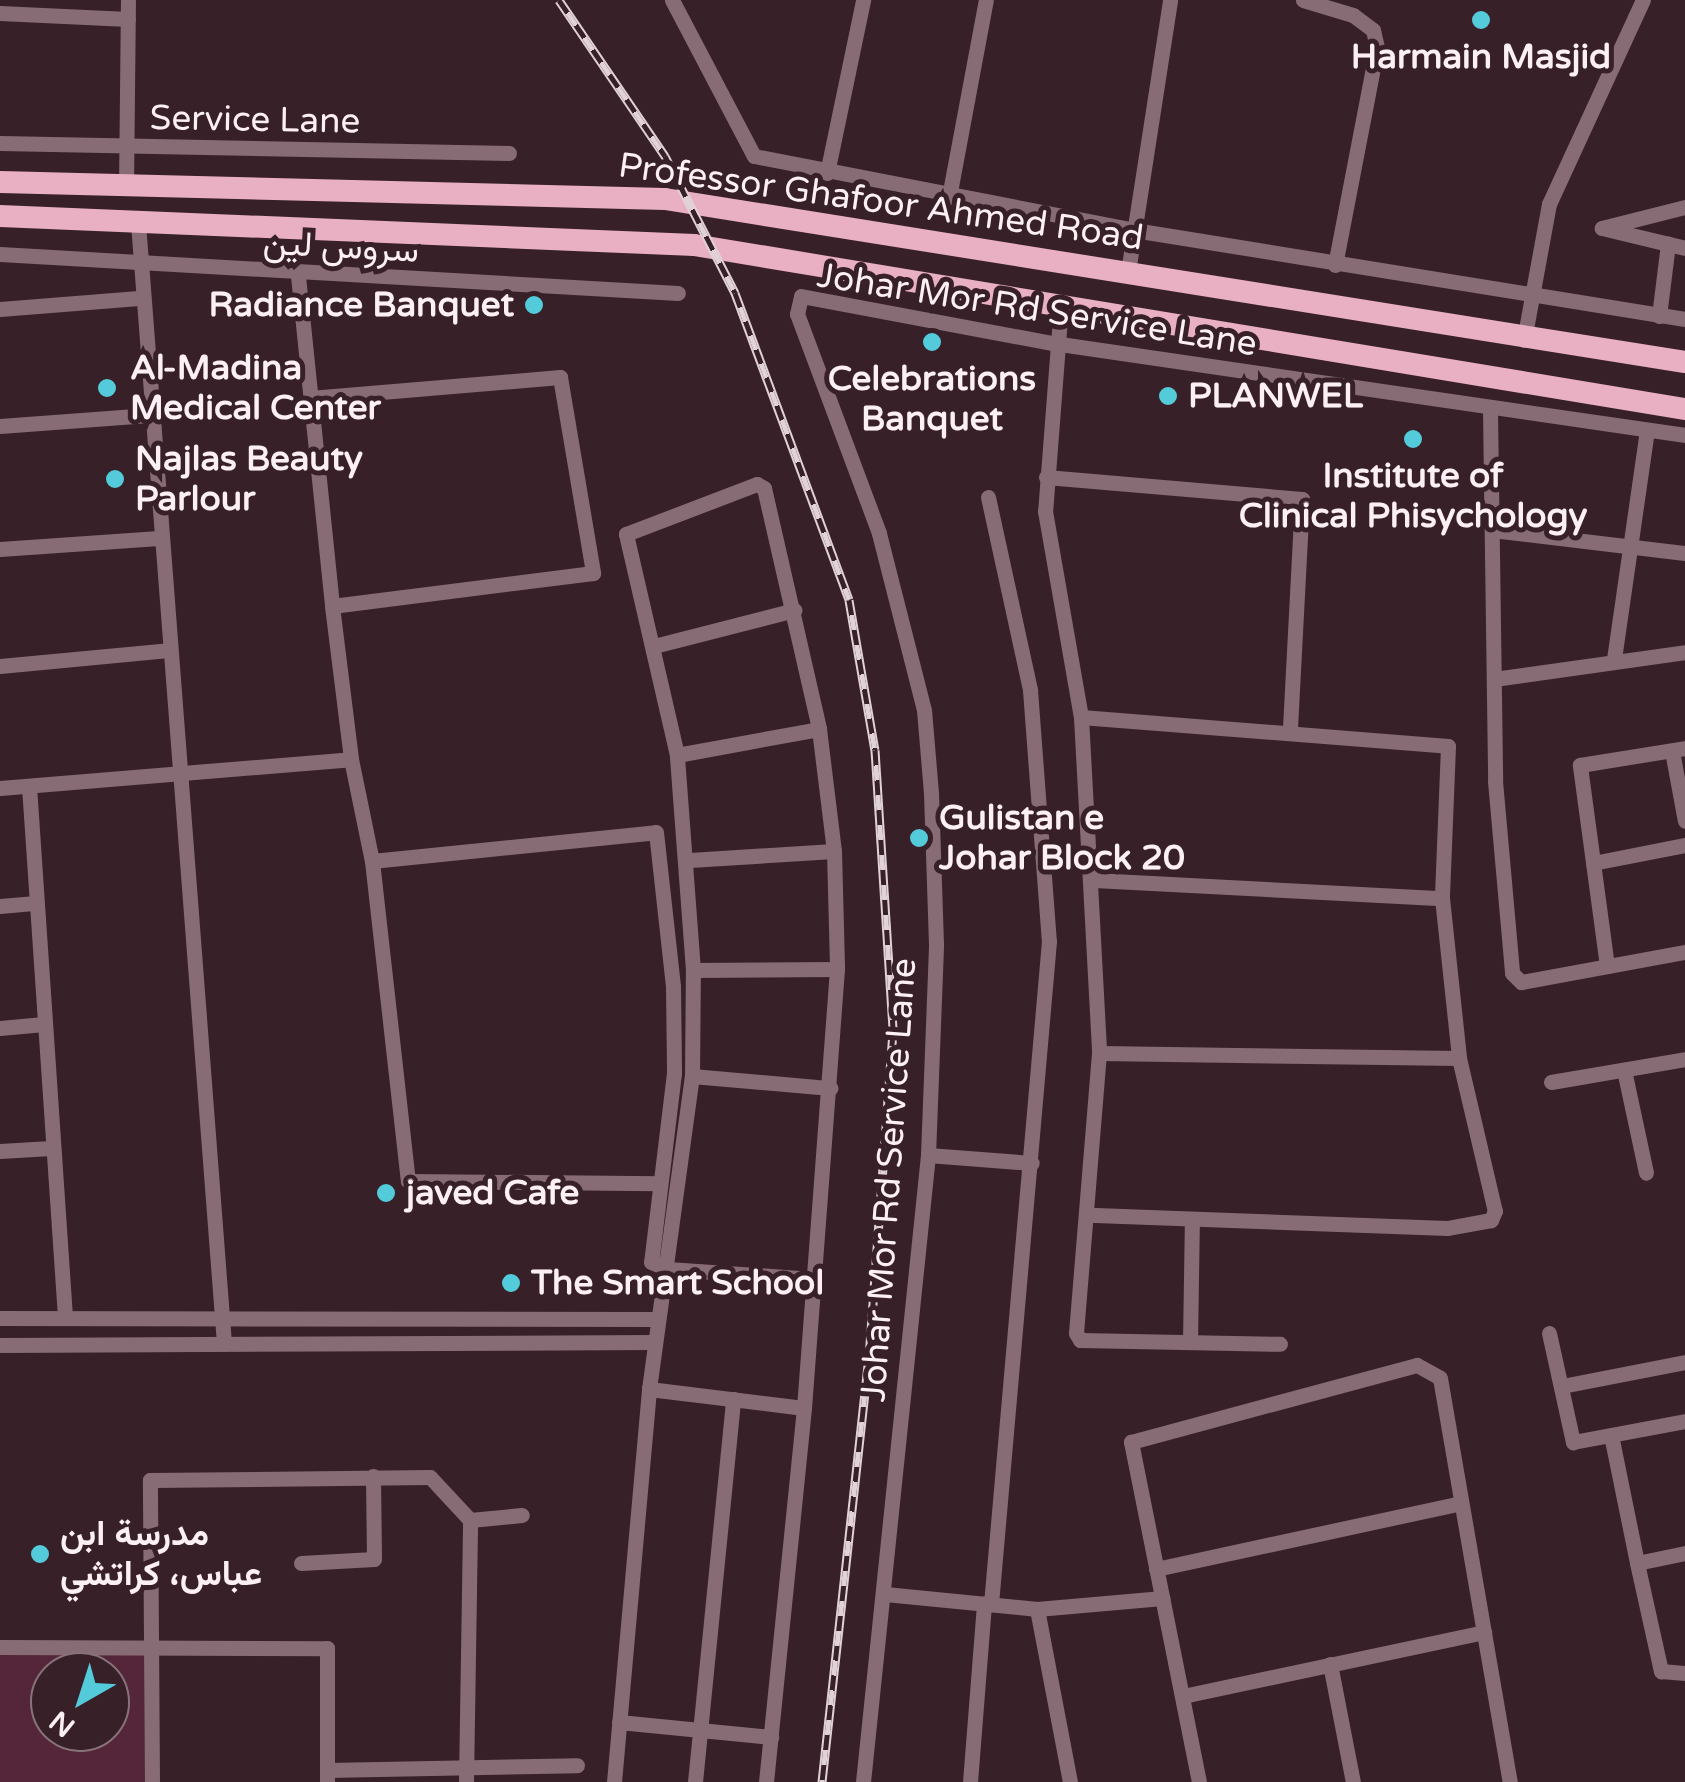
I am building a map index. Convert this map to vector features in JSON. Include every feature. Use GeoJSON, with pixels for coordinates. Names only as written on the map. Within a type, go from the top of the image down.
{"type":"FeatureCollection","features":[{"type":"Feature","properties":{"kind":"main road","name":"Professor Ghafoor Ahmed Road"},"geometry":{"type":"LineString","coordinates":[[0,182],[126,188],[394,188],[665,199],[1524,340],[1685,362]]}},
{"type":"Feature","properties":{"kind":"main road"},"geometry":{"type":"LineString","coordinates":[[0,216],[694,245],[1677,408]]}},
{"type":"Feature","properties":{"kind":"main road"},"geometry":{"type":"LineString","coordinates":[[1328,350],[1338,307]]}},
{"type":"Feature","properties":{"kind":"street"},"geometry":{"type":"LineString","coordinates":[[126,188],[122,148],[128,0]]}},
{"type":"Feature","properties":{"kind":"street"},"geometry":{"type":"LineString","coordinates":[[672,0],[754,156],[827,174],[1134,230],[1685,320]]}},
{"type":"Feature","properties":{"kind":"street"},"geometry":{"type":"LineString","coordinates":[[827,174],[863,0]]}},
{"type":"Feature","properties":{"kind":"street"},"geometry":{"type":"LineString","coordinates":[[949,197],[986,0]]}},
{"type":"Feature","properties":{"kind":"street"},"geometry":{"type":"LineString","coordinates":[[1128,272],[1170,0]]}},
{"type":"Feature","properties":{"kind":"street"},"geometry":{"type":"LineString","coordinates":[[1302,0],[1353,15],[1373,30],[1377,47],[1335,265]]}},
{"type":"Feature","properties":{"kind":"street"},"geometry":{"type":"LineString","coordinates":[[1524,340],[1548,204],[1643,0]]}},
{"type":"Feature","properties":{"kind":"street"},"geometry":{"type":"LineString","coordinates":[[0,13],[128,19]]}},
{"type":"Feature","properties":{"kind":"street","name":"Service Lane"},"geometry":{"type":"LineString","coordinates":[[0,143],[509,152]]}},
{"type":"Feature","properties":{"kind":"street"},"geometry":{"type":"LineString","coordinates":[[1685,206],[1602,228],[1685,248]]}},
{"type":"Feature","properties":{"kind":"street"},"geometry":{"type":"LineString","coordinates":[[138,224],[136,262],[224,1344]]}},
{"type":"Feature","properties":{"kind":"street"},"geometry":{"type":"LineString","coordinates":[[1659,316],[1668,244]]}},
{"type":"Feature","properties":{"kind":"street","name":"سروس لین"},"geometry":{"type":"LineString","coordinates":[[0,254],[298,276],[678,293]]}},
{"type":"Feature","properties":{"kind":"street"},"geometry":{"type":"LineString","coordinates":[[298,276],[332,606],[351,759],[372,861],[408,1181],[658,1184]]}},
{"type":"Feature","properties":{"kind":"street","name":"Johar Mor Rd Service Lane"},"geometry":{"type":"LineString","coordinates":[[863,1782],[928,1154],[936,944],[924,710],[879,532],[797,314],[801,296],[1054,343],[1490,410],[1685,435]]}},
{"type":"Feature","properties":{"kind":"street"},"geometry":{"type":"LineString","coordinates":[[0,309],[139,298]]}},
{"type":"Feature","properties":{"kind":"street"},"geometry":{"type":"LineString","coordinates":[[1061,305],[1054,343],[1045,510],[1082,717],[1094,880],[1100,1053],[1077,1337],[1280,1344]]}},
{"type":"Feature","properties":{"kind":"street"},"geometry":{"type":"LineString","coordinates":[[310,398],[556,375],[562,381],[593,573],[332,606]]}},
{"type":"Feature","properties":{"kind":"street"},"geometry":{"type":"LineString","coordinates":[[1614,660],[1626,547],[1655,432],[1677,408]]}},
{"type":"Feature","properties":{"kind":"street"},"geometry":{"type":"LineString","coordinates":[[1490,410],[1494,680],[1512,973],[1521,982],[1685,952]]}},
{"type":"Feature","properties":{"kind":"street"},"geometry":{"type":"LineString","coordinates":[[0,426],[149,415]]}},
{"type":"Feature","properties":{"kind":"street"},"geometry":{"type":"LineString","coordinates":[[1046,477],[1302,499],[1290,731]]}},
{"type":"Feature","properties":{"kind":"street"},"geometry":{"type":"LineString","coordinates":[[614,1782],[648,1389],[668,1269],[692,1076],[694,970],[690,860],[677,755],[626,534],[757,484],[764,488],[819,729],[834,852],[837,969],[804,1408],[766,1782]]}},
{"type":"Feature","properties":{"kind":"street"},"geometry":{"type":"LineString","coordinates":[[970,1782],[1032,1163],[1048,921],[1030,690],[988,497]]}},
{"type":"Feature","properties":{"kind":"street"},"geometry":{"type":"LineString","coordinates":[[1492,530],[1685,553]]}},
{"type":"Feature","properties":{"kind":"street"},"geometry":{"type":"LineString","coordinates":[[0,549],[159,538]]}},
{"type":"Feature","properties":{"kind":"street"},"geometry":{"type":"LineString","coordinates":[[654,646],[794,610]]}},
{"type":"Feature","properties":{"kind":"street"},"geometry":{"type":"LineString","coordinates":[[0,666],[168,650]]}},
{"type":"Feature","properties":{"kind":"street"},"geometry":{"type":"LineString","coordinates":[[1494,680],[1685,652]]}},
{"type":"Feature","properties":{"kind":"street"},"geometry":{"type":"LineString","coordinates":[[1082,717],[1448,746],[1442,898],[1459,1058],[1495,1210],[1491,1220],[1448,1228],[1088,1215]]}},
{"type":"Feature","properties":{"kind":"street"},"geometry":{"type":"LineString","coordinates":[[677,755],[819,729]]}},
{"type":"Feature","properties":{"kind":"street"},"geometry":{"type":"LineString","coordinates":[[1606,966],[1580,765],[1678,749],[1685,821]]}},
{"type":"Feature","properties":{"kind":"street"},"geometry":{"type":"LineString","coordinates":[[0,788],[351,759]]}},
{"type":"Feature","properties":{"kind":"street"},"geometry":{"type":"LineString","coordinates":[[29,786],[65,1316]]}},
{"type":"Feature","properties":{"kind":"street"},"geometry":{"type":"LineString","coordinates":[[372,861],[656,832],[673,987],[674,1074],[650,1262],[668,1269],[813,1280]]}},
{"type":"Feature","properties":{"kind":"street"},"geometry":{"type":"LineString","coordinates":[[1593,863],[1685,845]]}},
{"type":"Feature","properties":{"kind":"street"},"geometry":{"type":"LineString","coordinates":[[690,860],[834,852]]}},
{"type":"Feature","properties":{"kind":"street"},"geometry":{"type":"LineString","coordinates":[[1094,880],[1442,898]]}},
{"type":"Feature","properties":{"kind":"street"},"geometry":{"type":"LineString","coordinates":[[0,906],[36,903]]}},
{"type":"Feature","properties":{"kind":"street"},"geometry":{"type":"LineString","coordinates":[[694,970],[837,969]]}},
{"type":"Feature","properties":{"kind":"street"},"geometry":{"type":"LineString","coordinates":[[0,1028],[44,1024]]}},
{"type":"Feature","properties":{"kind":"street"},"geometry":{"type":"LineString","coordinates":[[1100,1053],[1459,1058]]}},
{"type":"Feature","properties":{"kind":"street"},"geometry":{"type":"LineString","coordinates":[[1551,1082],[1685,1058]]}},
{"type":"Feature","properties":{"kind":"street"},"geometry":{"type":"LineString","coordinates":[[1624,1070],[1646,1173]]}},
{"type":"Feature","properties":{"kind":"street"},"geometry":{"type":"LineString","coordinates":[[692,1076],[830,1088]]}},
{"type":"Feature","properties":{"kind":"street"},"geometry":{"type":"LineString","coordinates":[[0,1152],[51,1148]]}},
{"type":"Feature","properties":{"kind":"street"},"geometry":{"type":"LineString","coordinates":[[928,1154],[1032,1163]]}},
{"type":"Feature","properties":{"kind":"street"},"geometry":{"type":"LineString","coordinates":[[1190,1342],[1192,1219]]}},
{"type":"Feature","properties":{"kind":"street"},"geometry":{"type":"LineString","coordinates":[[0,1318],[658,1319]]}},
{"type":"Feature","properties":{"kind":"street"},"geometry":{"type":"LineString","coordinates":[[1549,1334],[1570,1440],[1685,1421]]}},
{"type":"Feature","properties":{"kind":"street"},"geometry":{"type":"LineString","coordinates":[[0,1345],[655,1342]]}},
{"type":"Feature","properties":{"kind":"street"},"geometry":{"type":"LineString","coordinates":[[1562,1386],[1685,1362]]}},
{"type":"Feature","properties":{"kind":"street"},"geometry":{"type":"LineString","coordinates":[[1199,1782],[1131,1442],[1416,1365],[1440,1378],[1510,1782]]}},
{"type":"Feature","properties":{"kind":"street"},"geometry":{"type":"LineString","coordinates":[[648,1389],[804,1408]]}},
{"type":"Feature","properties":{"kind":"street"},"geometry":{"type":"LineString","coordinates":[[695,1782],[733,1399]]}},
{"type":"Feature","properties":{"kind":"street"},"geometry":{"type":"LineString","coordinates":[[1612,1435],[1660,1670],[1685,1672]]}},
{"type":"Feature","properties":{"kind":"street"},"geometry":{"type":"LineString","coordinates":[[302,1562],[374,1559],[373,1476]]}},
{"type":"Feature","properties":{"kind":"street"},"geometry":{"type":"LineString","coordinates":[[152,1782],[150,1480],[430,1476],[470,1520],[466,1774]]}},
{"type":"Feature","properties":{"kind":"street"},"geometry":{"type":"LineString","coordinates":[[1156,1569],[1462,1503]]}},
{"type":"Feature","properties":{"kind":"street"},"geometry":{"type":"LineString","coordinates":[[470,1520],[522,1515]]}},
{"type":"Feature","properties":{"kind":"street"},"geometry":{"type":"LineString","coordinates":[[1637,1563],[1685,1554]]}},
{"type":"Feature","properties":{"kind":"street"},"geometry":{"type":"LineString","coordinates":[[885,1594],[1038,1609],[1163,1598]]}},
{"type":"Feature","properties":{"kind":"street"},"geometry":{"type":"LineString","coordinates":[[1038,1609],[1070,1782]]}},
{"type":"Feature","properties":{"kind":"street"},"geometry":{"type":"LineString","coordinates":[[1183,1696],[1484,1632]]}},
{"type":"Feature","properties":{"kind":"street"},"geometry":{"type":"LineString","coordinates":[[0,1647],[327,1648],[327,1776],[466,1774],[576,1765]]}},
{"type":"Feature","properties":{"kind":"street"},"geometry":{"type":"LineString","coordinates":[[1330,1664],[1353,1782]]}},
{"type":"Feature","properties":{"kind":"street"},"geometry":{"type":"LineString","coordinates":[[619,1722],[771,1738]]}},
{"type":"Feature","properties":{"kind":"shaded area"},"geometry":{"type":"Polygon","coordinates":[[[0,1647],[151,1648],[152,1782],[0,1782],[0,1647]]]}},
{"type":"Feature","properties":{"kind":"railway"},"geometry":{"type":"LineString","coordinates":[[559,0],[665,156],[735,293],[849,600],[875,750],[893,1031],[870,1347],[822,1782]]}},
{"type":"Feature","properties":{"kind":"place","name":"Harmain Masjid"},"geometry":{"type":"Point","coordinates":[1481,20]}},
{"type":"Feature","properties":{"kind":"place","name":"Radiance Banquet"},"geometry":{"type":"Point","coordinates":[534,305]}},
{"type":"Feature","properties":{"kind":"place","name":"Celebrations Banquet"},"geometry":{"type":"Point","coordinates":[932,342]}},
{"type":"Feature","properties":{"kind":"place","name":"Al-Madina Medical Center"},"geometry":{"type":"Point","coordinates":[107,388]}},
{"type":"Feature","properties":{"kind":"place","name":"PLANWEL"},"geometry":{"type":"Point","coordinates":[1168,396]}},
{"type":"Feature","properties":{"kind":"place","name":"Institute of Clinical Phisychology"},"geometry":{"type":"Point","coordinates":[1413,439]}},
{"type":"Feature","properties":{"kind":"place","name":"Najlas Beauty Parlour"},"geometry":{"type":"Point","coordinates":[115,479]}},
{"type":"Feature","properties":{"kind":"place","name":"Gulistan e Johar Block 20"},"geometry":{"type":"Point","coordinates":[919,838]}},
{"type":"Feature","properties":{"kind":"place","name":"javed Cafe"},"geometry":{"type":"Point","coordinates":[386,1193]}},
{"type":"Feature","properties":{"kind":"place","name":"The Smart School"},"geometry":{"type":"Point","coordinates":[511,1283]}},
{"type":"Feature","properties":{"kind":"place","name":"مدرسة ابن عباس، كراتشي"},"geometry":{"type":"Point","coordinates":[40,1554]}}]}
